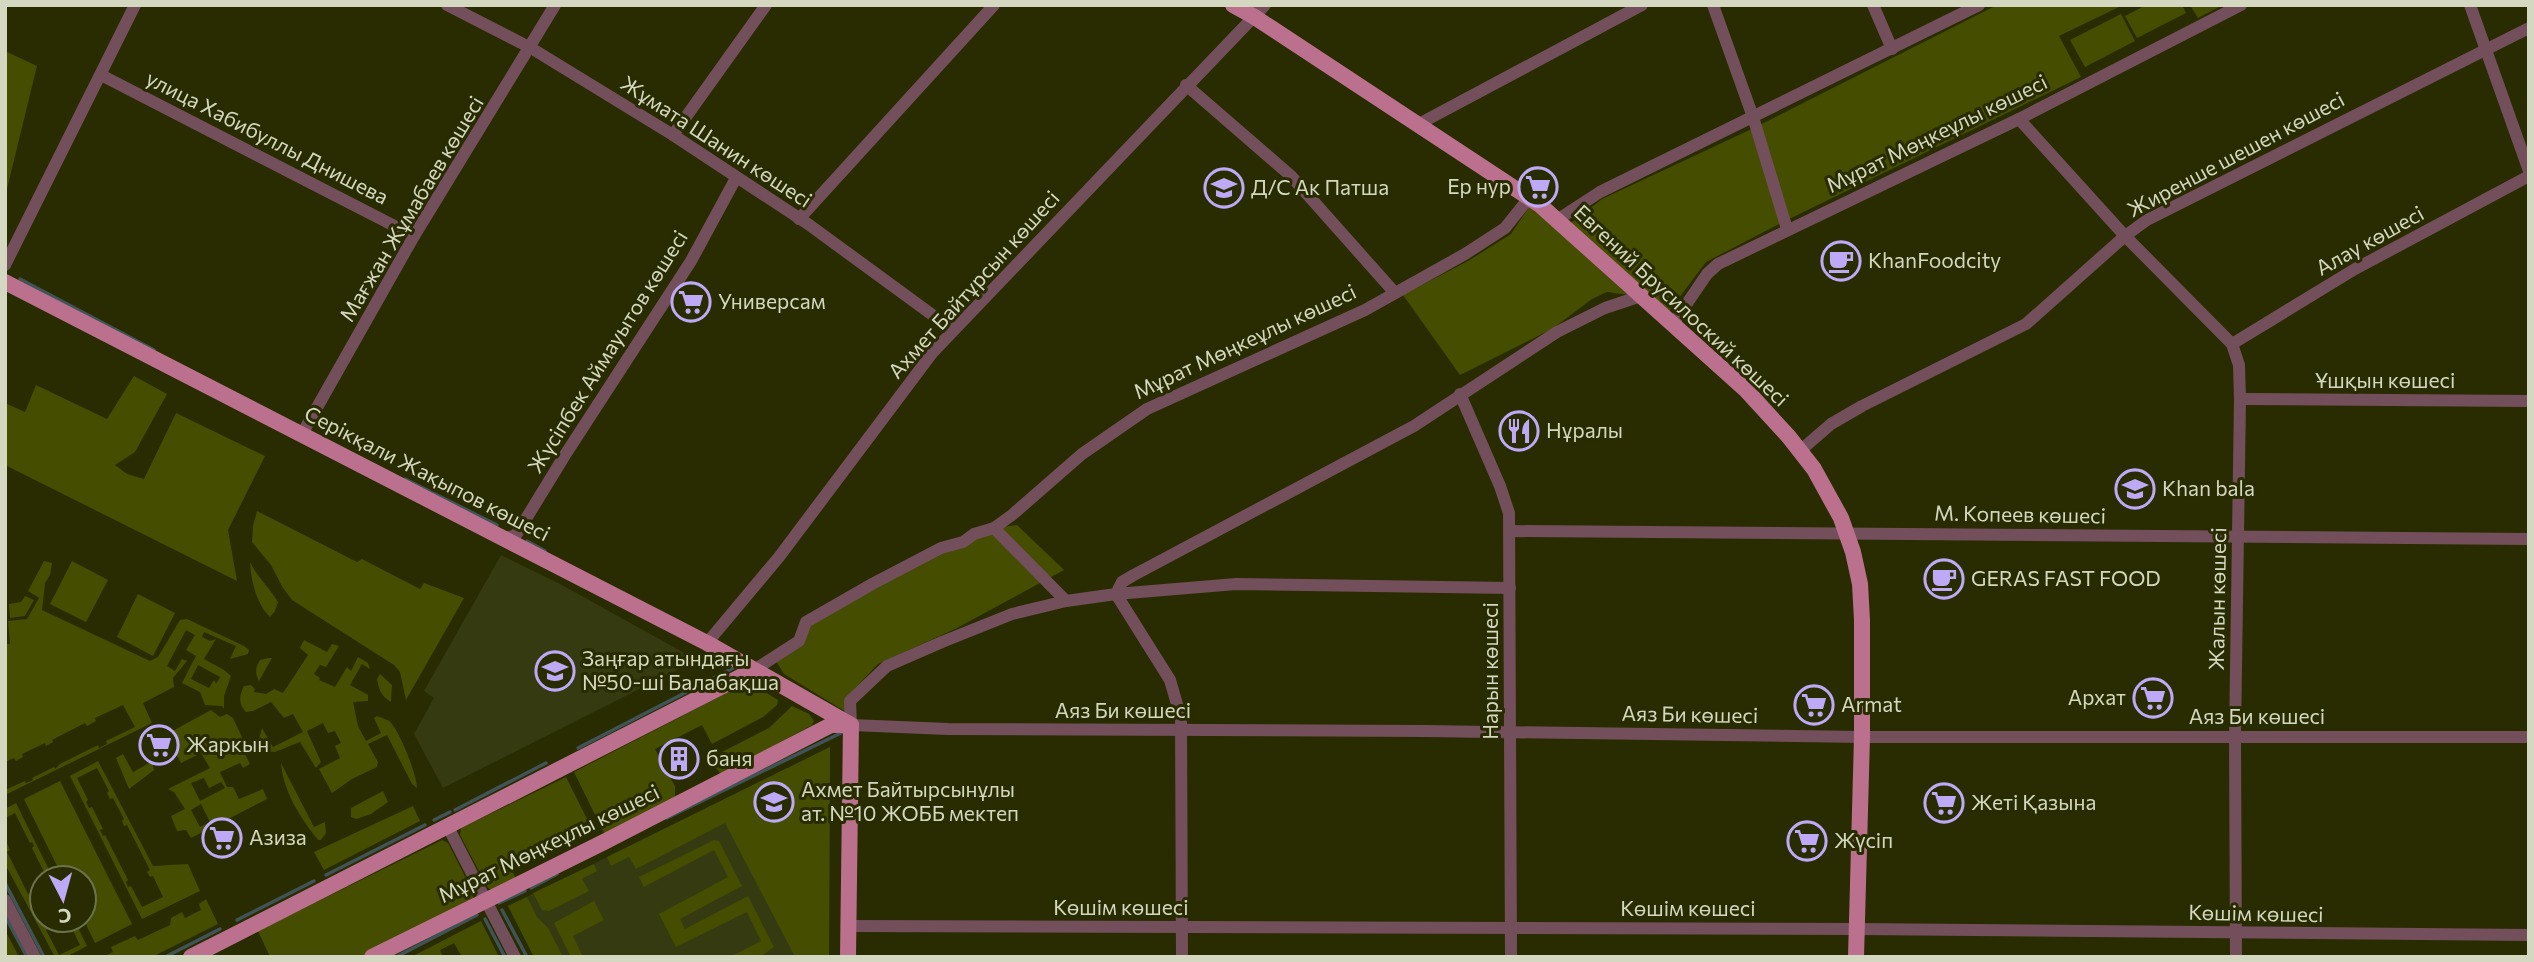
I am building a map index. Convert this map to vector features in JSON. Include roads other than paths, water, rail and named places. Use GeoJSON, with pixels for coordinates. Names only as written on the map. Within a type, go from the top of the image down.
{"type":"FeatureCollection","features":[{"type":"Feature","properties":{"kind":"main road","name":"Евгений Брусилоский көшесі"},"geometry":{"type":"LineString","coordinates":[[1233,5],[1260,10],[1417,125],[1529,198],[1746,390],[1801,450],[1829,493],[1847,533],[1861,596],[1862,737],[1856,957]]}},
{"type":"Feature","properties":{"kind":"main road","name":"Серікқали Жақыпов көшесі"},"geometry":{"type":"LineString","coordinates":[[5,282],[707,643],[851,725]]}},
{"type":"Feature","properties":{"kind":"main road","name":"Мұрат Мөңкеұлы көшесі"},"geometry":{"type":"LineString","coordinates":[[191,957],[754,670]]}},
{"type":"Feature","properties":{"kind":"main road"},"geometry":{"type":"LineString","coordinates":[[820,731],[825,720],[825,710]]}},
{"type":"Feature","properties":{"kind":"main road","name":"Мұрат Мөңкеұлы көшесі"},"geometry":{"type":"LineString","coordinates":[[372,957],[831,725],[851,725]]}},
{"type":"Feature","properties":{"kind":"main road"},"geometry":{"type":"LineString","coordinates":[[848,957],[851,725]]}},
{"type":"Feature","properties":{"kind":"street"},"geometry":{"type":"LineString","coordinates":[[5,265],[135,5]]}},
{"type":"Feature","properties":{"kind":"street","name":"Жұмата Шанин көшесі"},"geometry":{"type":"LineString","coordinates":[[447,5],[531,48],[673,135],[799,219],[953,330]]}},
{"type":"Feature","properties":{"kind":"street","name":"Мағжан Жұмабаев көшесі"},"geometry":{"type":"LineString","coordinates":[[302,434],[414,236],[555,5]]}},
{"type":"Feature","properties":{"kind":"street"},"geometry":{"type":"LineString","coordinates":[[673,135],[766,5]]}},
{"type":"Feature","properties":{"kind":"street"},"geometry":{"type":"LineString","coordinates":[[799,219],[994,5]]}},
{"type":"Feature","properties":{"kind":"street"},"geometry":{"type":"LineString","coordinates":[[1260,10],[1279,5]]}},
{"type":"Feature","properties":{"kind":"street"},"geometry":{"type":"LineString","coordinates":[[1417,125],[1642,5]]}},
{"type":"Feature","properties":{"kind":"street"},"geometry":{"type":"LineString","coordinates":[[1713,5],[1753,117],[1787,229]]}},
{"type":"Feature","properties":{"kind":"street"},"geometry":{"type":"LineString","coordinates":[[1873,5],[1892,49]]}},
{"type":"Feature","properties":{"kind":"street"},"geometry":{"type":"LineString","coordinates":[[1557,220],[1600,192],[1979,5]]}},
{"type":"Feature","properties":{"kind":"street","name":"Мұрат Мөңкеұлы көшесі"},"geometry":{"type":"LineString","coordinates":[[1673,324],[1712,268],[1787,229],[2019,118],[2241,5]]}},
{"type":"Feature","properties":{"kind":"street"},"geometry":{"type":"LineString","coordinates":[[2470,5],[2529,173]]}},
{"type":"Feature","properties":{"kind":"street","name":"Ахмет Байтұрсын көшесі"},"geometry":{"type":"LineString","coordinates":[[707,643],[779,556],[887,412],[953,330],[1260,10]]}},
{"type":"Feature","properties":{"kind":"street","name":"Жиренше шешен көшесі"},"geometry":{"type":"LineString","coordinates":[[1801,450],[1824,429],[1863,406],[2026,324],[2125,236],[2147,220],[2529,28]]}},
{"type":"Feature","properties":{"kind":"street","name":"улица Хабибуллы Днишева"},"geometry":{"type":"LineString","coordinates":[[101,75],[414,236]]}},
{"type":"Feature","properties":{"kind":"street"},"geometry":{"type":"LineString","coordinates":[[1186,85],[1292,176],[1395,293]]}},
{"type":"Feature","properties":{"kind":"street"},"geometry":{"type":"LineString","coordinates":[[2019,118],[2125,236],[2232,344]]}},
{"type":"Feature","properties":{"kind":"street","name":"Алау көшесі"},"geometry":{"type":"LineString","coordinates":[[2232,344],[2355,269],[2529,173]]}},
{"type":"Feature","properties":{"kind":"street","name":"Жүсіпбек Аймауытов көшесі"},"geometry":{"type":"LineString","coordinates":[[506,538],[516,535],[572,443],[691,261],[736,178]]}},
{"type":"Feature","properties":{"kind":"street","name":"Мұрат Мөңкеұлы көшесі"},"geometry":{"type":"LineString","coordinates":[[754,670],[799,641],[807,622],[941,548],[963,542],[974,534],[994,528],[1012,516],[1082,453],[1147,409],[1365,310],[1505,228],[1529,198]]}},
{"type":"Feature","properties":{"kind":"street"},"geometry":{"type":"LineString","coordinates":[[1116,594],[1122,582],[1132,576],[1414,426],[1557,332],[1605,308],[1641,296]]}},
{"type":"Feature","properties":{"kind":"street","name":"Жалын көшесі"},"geometry":{"type":"LineString","coordinates":[[2232,344],[2239,365],[2240,399],[2235,736],[2236,957]]}},
{"type":"Feature","properties":{"kind":"street","name":"Нарын көшесі"},"geometry":{"type":"LineString","coordinates":[[1460,394],[1509,513],[1511,957]]}},
{"type":"Feature","properties":{"kind":"street","name":"Ұшқын көшесі"},"geometry":{"type":"LineString","coordinates":[[2240,399],[2529,401]]}},
{"type":"Feature","properties":{"kind":"street"},"geometry":{"type":"LineString","coordinates":[[994,528],[1066,601]]}},
{"type":"Feature","properties":{"kind":"street","name":"М. Копеев көшесі"},"geometry":{"type":"LineString","coordinates":[[1510,531],[1752,535],[1847,533],[2529,539]]}},
{"type":"Feature","properties":{"kind":"street"},"geometry":{"type":"LineString","coordinates":[[851,725],[850,701],[887,666],[1012,614],[1066,601],[1236,584],[1510,588]]}},
{"type":"Feature","properties":{"kind":"street"},"geometry":{"type":"LineString","coordinates":[[1116,594],[1170,680],[1178,704],[1182,730],[1182,957]]}},
{"type":"Feature","properties":{"kind":"street","name":"Аяз Би көшесі"},"geometry":{"type":"LineString","coordinates":[[851,725],[948,729],[1862,737],[2529,737]]}},
{"type":"Feature","properties":{"kind":"street"},"geometry":{"type":"LineString","coordinates":[[439,831],[485,899],[514,957]]}},
{"type":"Feature","properties":{"kind":"street"},"geometry":{"type":"LineString","coordinates":[[5,900],[35,957]]}},
{"type":"Feature","properties":{"kind":"street","name":"Көшім көшесі"},"geometry":{"type":"LineString","coordinates":[[848,926],[2236,931],[2529,935]]}},
{"type":"Feature","properties":{"kind":"waterway"},"geometry":{"type":"LineString","coordinates":[[20,279],[154,350]]}},
{"type":"Feature","properties":{"kind":"waterway"},"geometry":{"type":"LineString","coordinates":[[405,479],[497,525]]}},
{"type":"Feature","properties":{"kind":"waterway"},"geometry":{"type":"LineString","coordinates":[[527,541],[545,551]]}},
{"type":"Feature","properties":{"kind":"waterway"},"geometry":{"type":"LineString","coordinates":[[578,748],[737,666]]}},
{"type":"Feature","properties":{"kind":"waterway"},"geometry":{"type":"LineString","coordinates":[[667,818],[843,732]]}},
{"type":"Feature","properties":{"kind":"waterway"},"geometry":{"type":"LineString","coordinates":[[455,810],[546,763]]}},
{"type":"Feature","properties":{"kind":"waterway"},"geometry":{"type":"LineString","coordinates":[[434,820],[450,812]]}},
{"type":"Feature","properties":{"kind":"waterway"},"geometry":{"type":"LineString","coordinates":[[326,875],[425,825]]}},
{"type":"Feature","properties":{"kind":"waterway"},"geometry":{"type":"LineString","coordinates":[[531,888],[557,874]]}},
{"type":"Feature","properties":{"kind":"waterway"},"geometry":{"type":"LineString","coordinates":[[237,920],[314,881]]}},
{"type":"Feature","properties":{"kind":"waterway"},"geometry":{"type":"LineString","coordinates":[[5,883],[44,957]]}},
{"type":"Feature","properties":{"kind":"waterway"},"geometry":{"type":"LineString","coordinates":[[499,903],[525,891]]}},
{"type":"Feature","properties":{"kind":"waterway"},"geometry":{"type":"LineString","coordinates":[[502,910],[527,957]]}},
{"type":"Feature","properties":{"kind":"waterway"},"geometry":{"type":"LineString","coordinates":[[396,957],[477,915]]}},
{"type":"Feature","properties":{"kind":"waterway"},"geometry":{"type":"LineString","coordinates":[[5,916],[27,957]]}},
{"type":"Feature","properties":{"kind":"waterway"},"geometry":{"type":"LineString","coordinates":[[485,919],[505,957]]}},
{"type":"Feature","properties":{"kind":"waterway"},"geometry":{"type":"LineString","coordinates":[[165,957],[220,929]]}},
{"type":"Feature","properties":{"kind":"place","name":"Ер нур"},"geometry":{"type":"Point","coordinates":[1538,187]}},
{"type":"Feature","properties":{"kind":"place","name":"Д/С Ак Патша"},"geometry":{"type":"Point","coordinates":[1224,188]}},
{"type":"Feature","properties":{"kind":"place","name":"KhanFoodcity"},"geometry":{"type":"Point","coordinates":[1841,261]}},
{"type":"Feature","properties":{"kind":"place","name":"Универсам"},"geometry":{"type":"Point","coordinates":[691,302]}},
{"type":"Feature","properties":{"kind":"place","name":"Нұралы"},"geometry":{"type":"Point","coordinates":[1519,431]}},
{"type":"Feature","properties":{"kind":"place","name":"Khan bala"},"geometry":{"type":"Point","coordinates":[2135,489]}},
{"type":"Feature","properties":{"kind":"place","name":"GERAS FAST FOOD"},"geometry":{"type":"Point","coordinates":[1944,579]}},
{"type":"Feature","properties":{"kind":"place","name":"Заңғар атындағы №50-ші Балабақша"},"geometry":{"type":"Point","coordinates":[555,671]}},
{"type":"Feature","properties":{"kind":"place","name":"Архат"},"geometry":{"type":"Point","coordinates":[2153,698]}},
{"type":"Feature","properties":{"kind":"place","name":"Armat"},"geometry":{"type":"Point","coordinates":[1814,705]}},
{"type":"Feature","properties":{"kind":"place","name":"Жаркын"},"geometry":{"type":"Point","coordinates":[159,745]}},
{"type":"Feature","properties":{"kind":"place","name":"баня"},"geometry":{"type":"Point","coordinates":[679,759]}},
{"type":"Feature","properties":{"kind":"place","name":"Ахмет Байтырсынұлы ат. №10 ЖОББ мектеп"},"geometry":{"type":"Point","coordinates":[774,802]}},
{"type":"Feature","properties":{"kind":"place","name":"Жеті Қазына"},"geometry":{"type":"Point","coordinates":[1944,803]}},
{"type":"Feature","properties":{"kind":"place","name":"Азиза"},"geometry":{"type":"Point","coordinates":[222,838]}},
{"type":"Feature","properties":{"kind":"place","name":"Жүсіп"},"geometry":{"type":"Point","coordinates":[1807,841]}}]}
